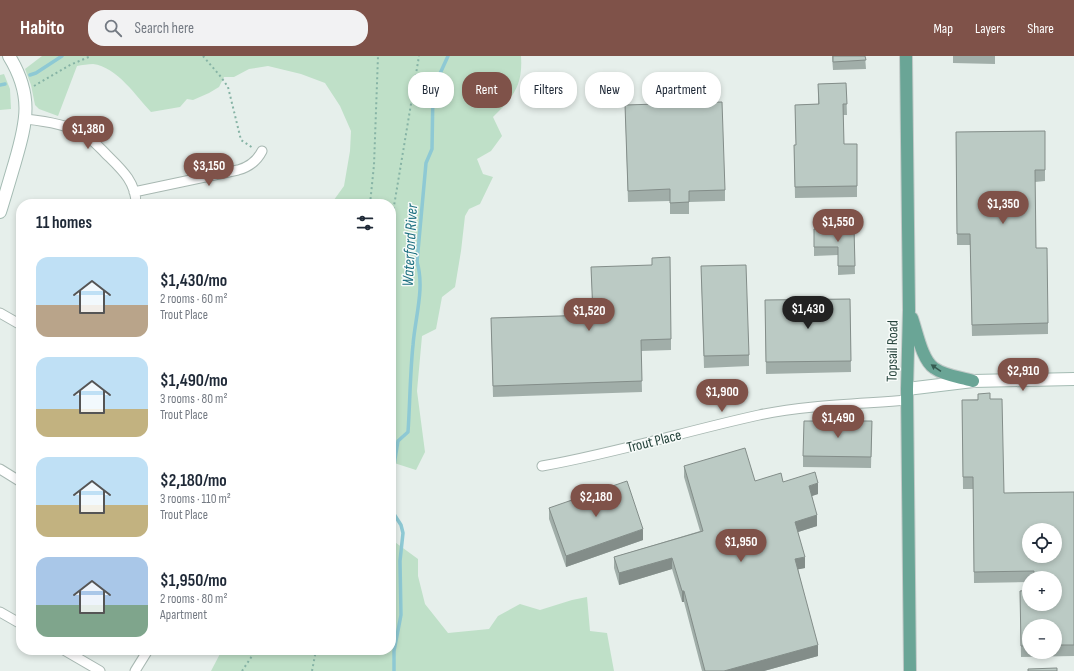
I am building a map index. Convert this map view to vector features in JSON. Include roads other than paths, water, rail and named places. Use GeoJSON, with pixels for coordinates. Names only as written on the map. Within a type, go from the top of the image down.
{"type":"FeatureCollection","features":[{"type":"Feature","properties":{"kind":"main road","name":"Topsail Road"},"geometry":{"type":"LineString","coordinates":[[906,56],[909,310],[907,394],[910,671]]}},
{"type":"Feature","properties":{"kind":"main road"},"geometry":{"type":"LineString","coordinates":[[909,310],[927,361],[934,368],[944,373],[973,381]]}},
{"type":"Feature","properties":{"kind":"street"},"geometry":{"type":"LineString","coordinates":[[0,212],[22,138],[26,118],[23,88],[18,71],[9,56]]}},
{"type":"Feature","properties":{"kind":"street"},"geometry":{"type":"LineString","coordinates":[[26,118],[59,125],[88,136],[128,176],[135,199]]}},
{"type":"Feature","properties":{"kind":"street"},"geometry":{"type":"LineString","coordinates":[[134,192],[238,170],[256,161],[262,150]]}},
{"type":"Feature","properties":{"kind":"street"},"geometry":{"type":"LineString","coordinates":[[0,313],[16,322]]}},
{"type":"Feature","properties":{"kind":"street"},"geometry":{"type":"LineString","coordinates":[[907,394],[973,381],[1074,379]]}},
{"type":"Feature","properties":{"kind":"street","name":"Trout Place"},"geometry":{"type":"LineString","coordinates":[[542,466],[583,459],[760,415],[907,394]]}},
{"type":"Feature","properties":{"kind":"street"},"geometry":{"type":"LineString","coordinates":[[0,469],[16,479]]}},
{"type":"Feature","properties":{"kind":"street"},"geometry":{"type":"LineString","coordinates":[[0,612],[16,621]]}},
{"type":"Feature","properties":{"kind":"street"},"geometry":{"type":"LineString","coordinates":[[73,655],[100,671]]}},
{"type":"Feature","properties":{"kind":"street"},"geometry":{"type":"LineString","coordinates":[[135,671],[145,655]]}},
{"type":"Feature","properties":{"kind":"waterway"},"geometry":{"type":"LineString","coordinates":[[30,75],[36,73],[62,56]]}},
{"type":"Feature","properties":{"kind":"waterway","name":"Waterford River"},"geometry":{"type":"LineString","coordinates":[[396,453],[398,441],[408,432],[412,356],[420,293],[417,262],[426,163],[432,149],[433,89],[448,56]]}},
{"type":"Feature","properties":{"kind":"waterway"},"geometry":{"type":"LineString","coordinates":[[0,85],[5,84]]}},
{"type":"Feature","properties":{"kind":"waterway","name":"Waterford River"},"geometry":{"type":"LineString","coordinates":[[396,517],[401,525],[403,533],[400,561],[401,615],[396,641]]}},
{"type":"Feature","properties":{"kind":"waterway","name":"Waterford River"},"geometry":{"type":"LineString","coordinates":[[394,655],[394,671]]}}]}
